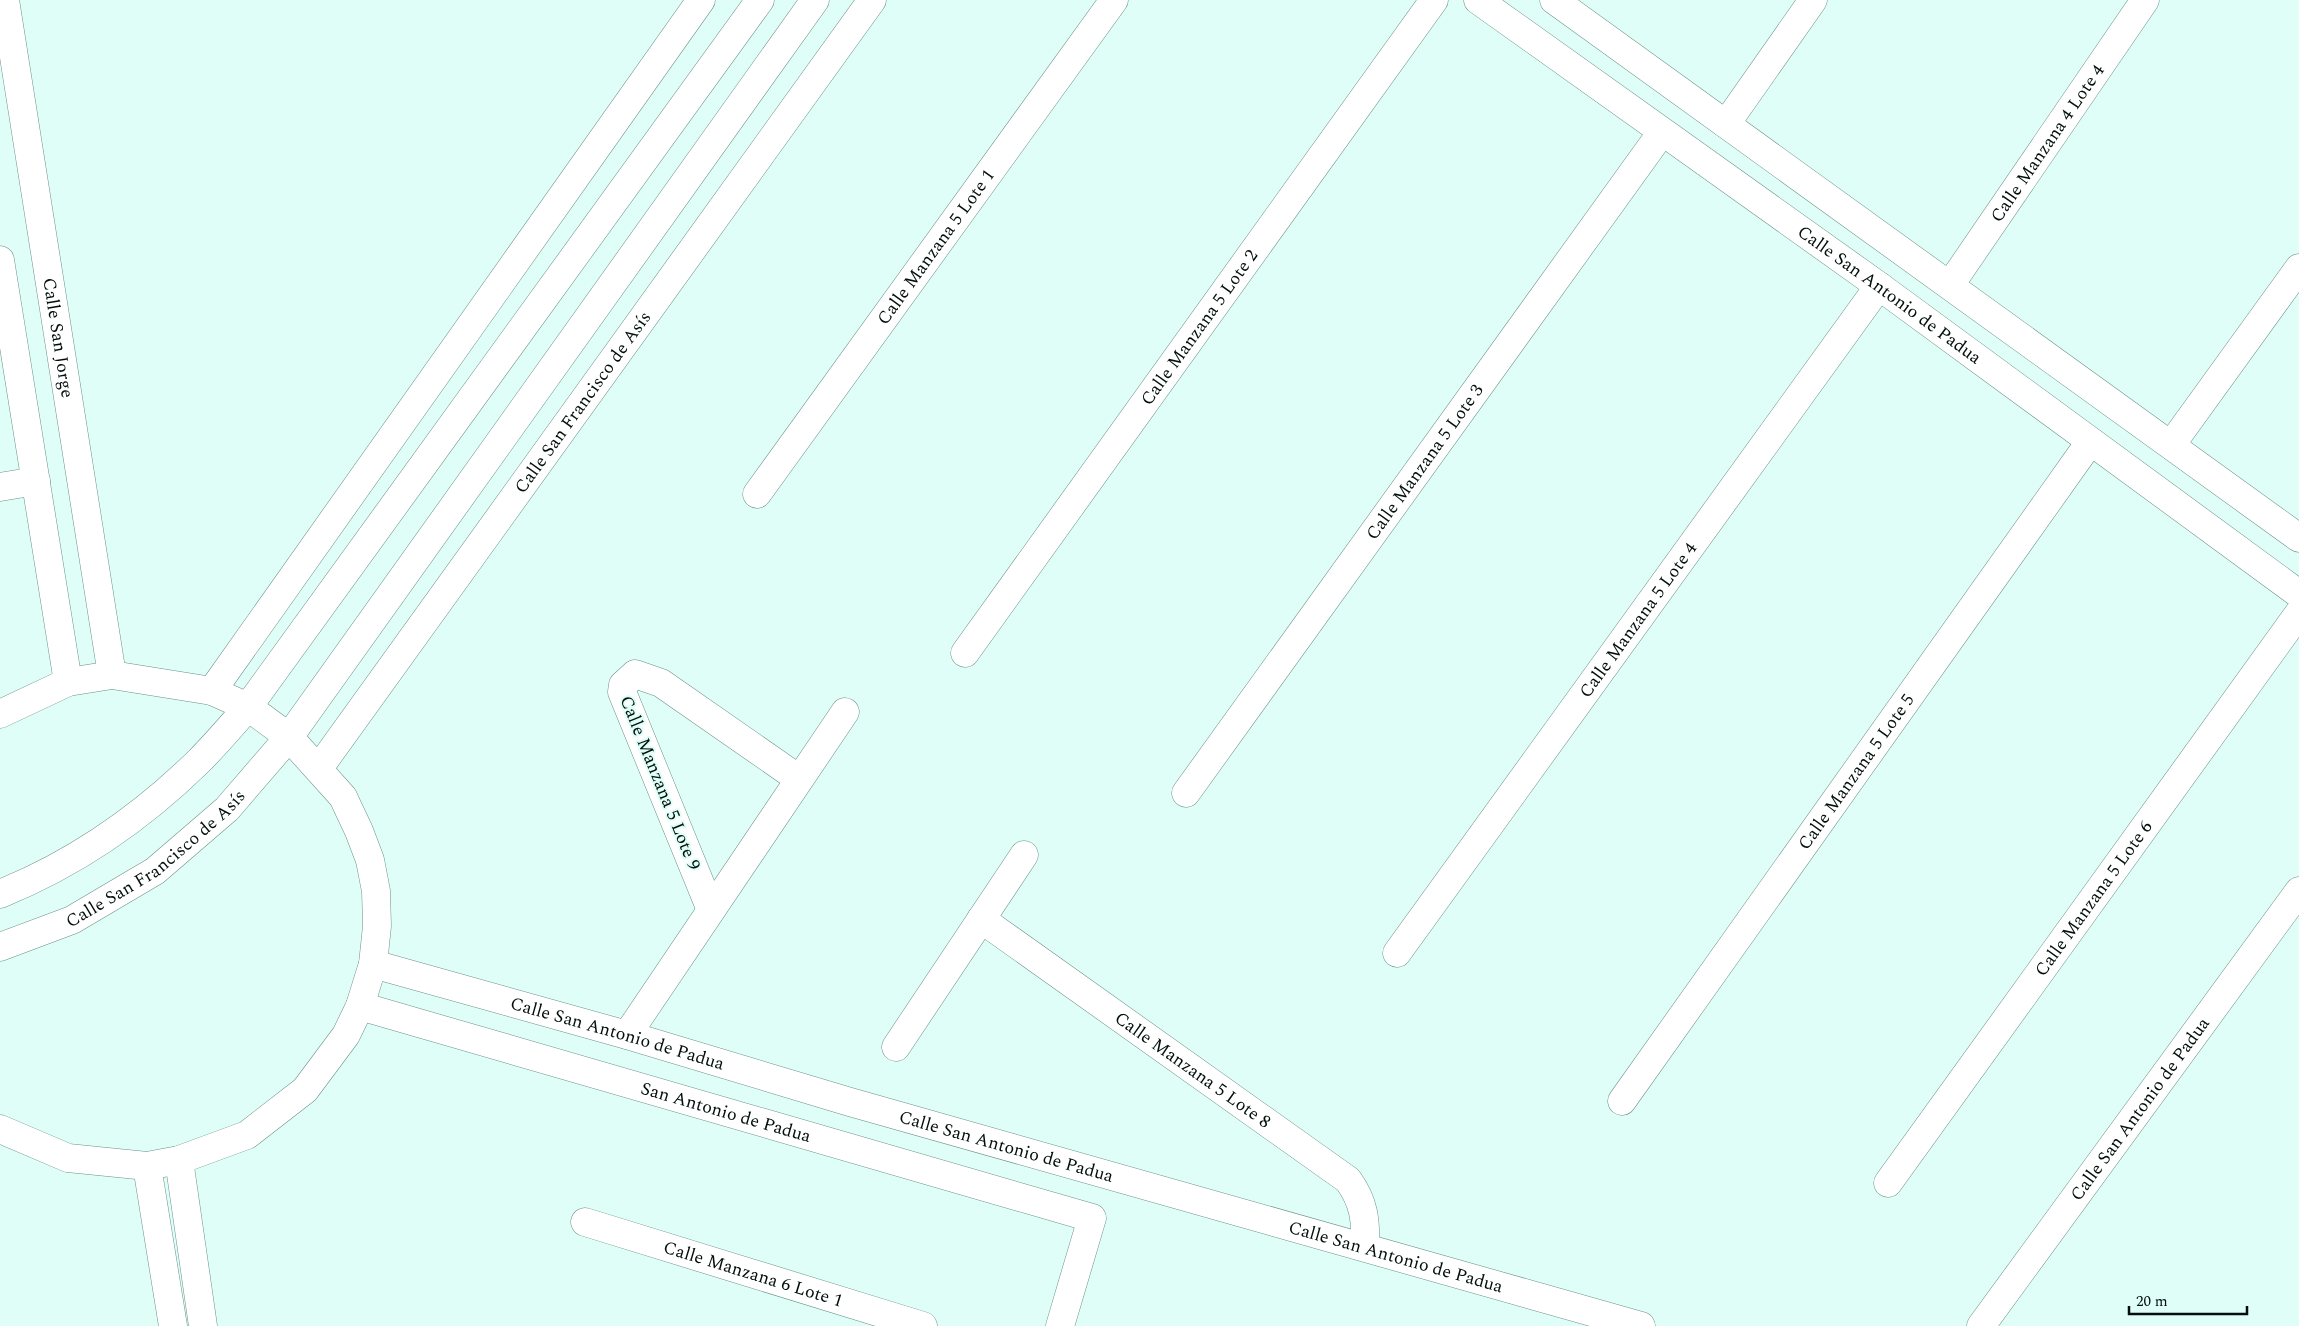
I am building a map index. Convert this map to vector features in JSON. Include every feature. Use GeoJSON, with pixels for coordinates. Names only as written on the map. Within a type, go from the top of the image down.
{"type":"FeatureCollection","features":[{"type":"Feature","properties":{"kind":"street","name":"Calle San Jorge"},"geometry":{"type":"LineString","coordinates":[[5,0],[112,676]]}},
{"type":"Feature","properties":{"kind":"street"},"geometry":{"type":"LineString","coordinates":[[212,691],[701,0]]}},
{"type":"Feature","properties":{"kind":"street"},"geometry":{"type":"LineString","coordinates":[[0,894],[21,886],[85,851],[145,809],[199,761],[248,707],[760,0]]}},
{"type":"Feature","properties":{"kind":"street","name":"Calle San Francisco de Asís"},"geometry":{"type":"LineString","coordinates":[[0,947],[72,920],[155,872],[227,810],[289,737],[815,0]]}},
{"type":"Feature","properties":{"kind":"street","name":"Calle San Francisco de Asís"},"geometry":{"type":"LineString","coordinates":[[319,768],[872,0]]}},
{"type":"Feature","properties":{"kind":"street","name":"Calle Manzana 5 Lote 1"},"geometry":{"type":"LineString","coordinates":[[757,494],[1114,0]]}},
{"type":"Feature","properties":{"kind":"street","name":"Calle Manzana 5 Lote 2"},"geometry":{"type":"LineString","coordinates":[[965,653],[1434,0]]}},
{"type":"Feature","properties":{"kind":"street","name":"Calle San Antonio de Padua"},"geometry":{"type":"LineString","coordinates":[[1478,0],[1879,286],[2299,594]]}},
{"type":"Feature","properties":{"kind":"street"},"geometry":{"type":"LineString","coordinates":[[1554,0],[2299,538]]}},
{"type":"Feature","properties":{"kind":"street"},"geometry":{"type":"LineString","coordinates":[[1726,124],[1813,0]]}},
{"type":"Feature","properties":{"kind":"street","name":"Calle Manzana 4 Lote 4"},"geometry":{"type":"LineString","coordinates":[[1950,285],[2145,0]]}},
{"type":"Feature","properties":{"kind":"street","name":"Calle Manzana 5 Lote 3"},"geometry":{"type":"LineString","coordinates":[[1186,793],[1662,132]]}},
{"type":"Feature","properties":{"kind":"street"},"geometry":{"type":"LineString","coordinates":[[0,260],[68,682]]}},
{"type":"Feature","properties":{"kind":"street"},"geometry":{"type":"LineString","coordinates":[[2171,445],[2299,268]]}},
{"type":"Feature","properties":{"kind":"street","name":"Calle Manzana 5 Lote 4"},"geometry":{"type":"LineString","coordinates":[[1397,953],[1879,286]]}},
{"type":"Feature","properties":{"kind":"street","name":"Calle Manzana 5 Lote 5"},"geometry":{"type":"LineString","coordinates":[[1622,1101],[2090,442]]}},
{"type":"Feature","properties":{"kind":"street"},"geometry":{"type":"LineString","coordinates":[[0,487],[36,481]]}},
{"type":"Feature","properties":{"kind":"street","name":"Calle Manzana 5 Lote 6"},"geometry":{"type":"LineString","coordinates":[[1888,1183],[2299,613]]}},
{"type":"Feature","properties":{"kind":"street","name":"Calle Manzana 5 Lote 9"},"geometry":{"type":"LineString","coordinates":[[711,910],[622,692],[623,685],[635,674],[661,683],[799,779]]}},
{"type":"Feature","properties":{"kind":"street"},"geometry":{"type":"LineString","coordinates":[[0,714],[68,682],[112,676],[212,691],[248,707],[289,737],[319,768],[343,797],[360,831],[370,860],[376,891],[377,926],[373,964],[360,1006],[346,1035],[305,1090],[247,1135],[179,1160],[147,1166],[68,1158],[0,1129]]}},
{"type":"Feature","properties":{"kind":"street"},"geometry":{"type":"LineString","coordinates":[[627,1035],[845,712]]}},
{"type":"Feature","properties":{"kind":"street"},"geometry":{"type":"LineString","coordinates":[[896,1047],[1024,855]]}},
{"type":"Feature","properties":{"kind":"street","name":"Calle San Antonio de Padua"},"geometry":{"type":"LineString","coordinates":[[1981,1326],[2299,891]]}},
{"type":"Feature","properties":{"kind":"street","name":"Calle Manzana 5 Lote 8"},"geometry":{"type":"LineString","coordinates":[[981,919],[1348,1180],[1362,1202],[1366,1220],[1364,1246]]}},
{"type":"Feature","properties":{"kind":"street","name":"Calle San Antonio de Padua"},"geometry":{"type":"LineString","coordinates":[[373,964],[627,1035],[859,1105],[1364,1246],[1641,1326]]}},
{"type":"Feature","properties":{"kind":"street","name":"San Antonio de Padua"},"geometry":{"type":"LineString","coordinates":[[360,1006],[1092,1218],[1060,1326]]}},
{"type":"Feature","properties":{"kind":"street"},"geometry":{"type":"LineString","coordinates":[[179,1160],[203,1326]]}},
{"type":"Feature","properties":{"kind":"street"},"geometry":{"type":"LineString","coordinates":[[147,1166],[173,1326]]}},
{"type":"Feature","properties":{"kind":"street","name":"Calle Manzana 6 Lote 1"},"geometry":{"type":"LineString","coordinates":[[585,1222],[923,1326]]}}]}
